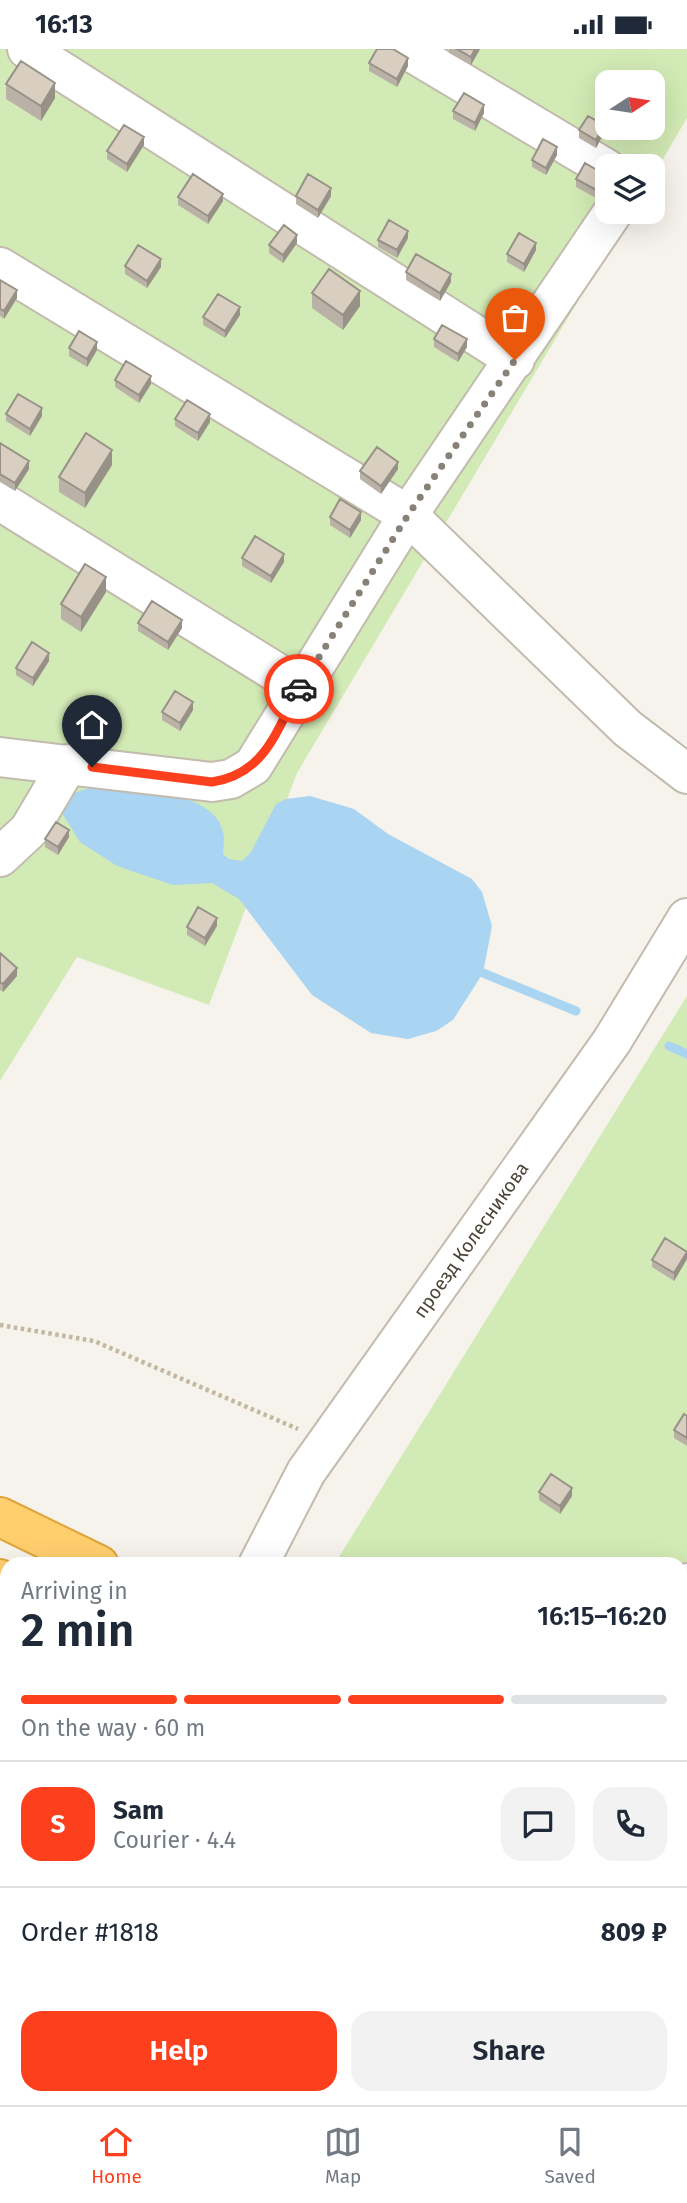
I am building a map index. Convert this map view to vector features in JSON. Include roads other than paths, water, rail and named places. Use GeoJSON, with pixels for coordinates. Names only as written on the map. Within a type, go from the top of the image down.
{"type":"FeatureCollection","features":[{"type":"Feature","properties":{"kind":"highway"},"geometry":{"type":"LineString","coordinates":[[0,1517],[82,1557]]}},
{"type":"Feature","properties":{"kind":"street"},"geometry":{"type":"LineString","coordinates":[[27,49],[515,360]]}},
{"type":"Feature","properties":{"kind":"street"},"geometry":{"type":"LineString","coordinates":[[406,49],[595,162]]}},
{"type":"Feature","properties":{"kind":"street"},"geometry":{"type":"LineString","coordinates":[[0,757],[212,782],[243,775],[259,758],[300,687],[408,515],[605,224]]}},
{"type":"Feature","properties":{"kind":"street"},"geometry":{"type":"LineString","coordinates":[[0,267],[408,515],[627,727],[687,774]]}},
{"type":"Feature","properties":{"kind":"street"},"geometry":{"type":"LineString","coordinates":[[0,501],[300,687]]}},
{"type":"Feature","properties":{"kind":"street"},"geometry":{"type":"LineString","coordinates":[[0,857],[29,830],[68,764]]}},
{"type":"Feature","properties":{"kind":"street","name":"проезд Колесникова"},"geometry":{"type":"LineString","coordinates":[[262,1557],[306,1472],[612,1041],[687,918]]}},
{"type":"Feature","properties":{"kind":"water"},"geometry":{"type":"Polygon","coordinates":[[[101,784],[171,795],[205,808],[217,818],[223,832],[223,854],[229,859],[242,861],[251,852],[276,804],[286,799],[310,796],[354,809],[388,834],[472,879],[482,892],[492,926],[483,973],[453,1020],[436,1031],[408,1039],[371,1033],[312,995],[239,899],[212,883],[173,885],[117,866],[80,842],[62,813],[71,794],[101,784]]]}},
{"type":"Feature","properties":{"kind":"waterway"},"geometry":{"type":"LineString","coordinates":[[483,973],[576,1011]]}},
{"type":"Feature","properties":{"kind":"waterway"},"geometry":{"type":"LineString","coordinates":[[669,1046],[687,1054]]}}]}
